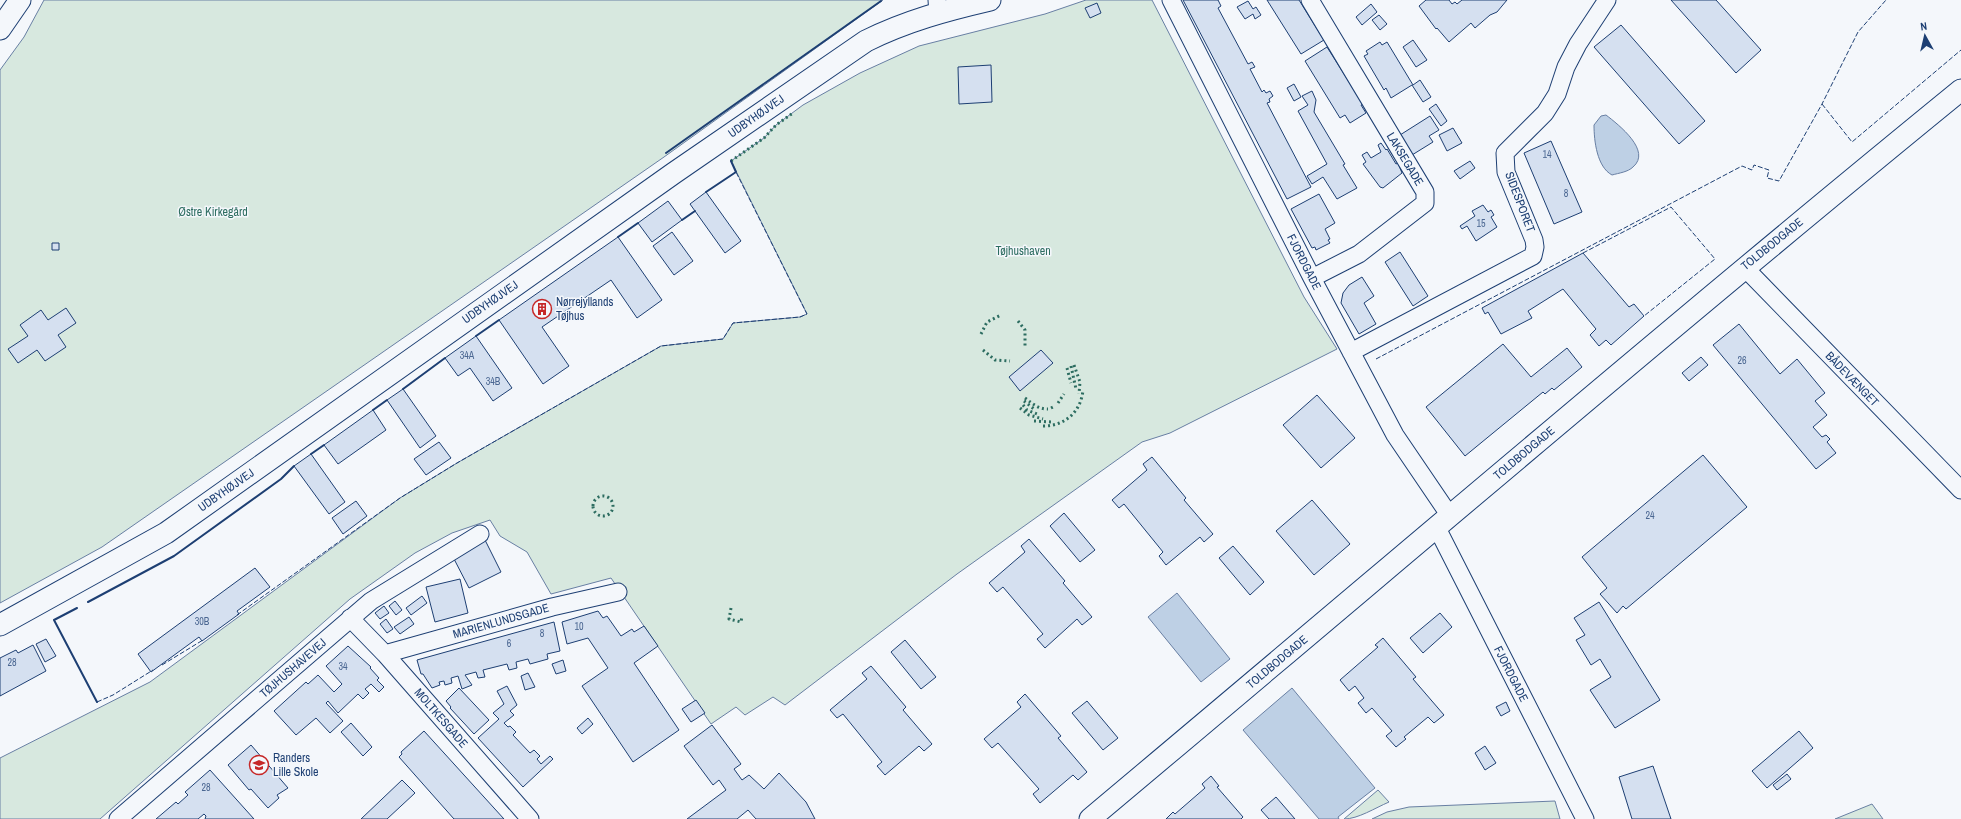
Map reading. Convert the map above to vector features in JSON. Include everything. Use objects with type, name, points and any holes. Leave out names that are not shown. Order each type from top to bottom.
[{"type":"street","points":[[0,29],[20,0]]},
{"type":"street","name":"UDBYHØJVEJ","points":[[0,625],[166,532],[674,172],[866,41],[937,6],[990,0]]},
{"type":"street","name":"FJORDGADE","points":[[1171,0],[1312,278],[1395,435],[1444,522],[1585,819]]},
{"type":"street","name":"LAKSEGADE","points":[[1310,0],[1425,192],[1425,203],[1359,254],[1312,278]]},
{"type":"street","name":"SIDESPORET","points":[[1351,352],[1533,256],[1535,247],[1534,240],[1506,172],[1505,153],[1545,114],[1557,94],[1566,67],[1578,44],[1608,0]]},
{"type":"street","name":"TOLDBODGADE","points":[[1090,819],[1444,522],[1744,267],[1961,90]]},
{"type":"street","name":"BÅDEVÆNGET","points":[[1744,267],[1961,490]]},
{"type":"street","name":"TØJHUSHAVEVEJ","points":[[118,819],[371,601],[480,534]]},
{"type":"street","name":"MARIENLUNDSGADE","points":[[385,654],[552,607],[618,592]]},
{"type":"street","name":"MOLTKESGADE","points":[[350,618],[385,654],[530,819]]},
{"type":"green space","name":"Østre Kirkegård","points":[[44,0],[883,0],[664,157],[102,547],[0,603],[0,70],[24,37]]},
{"type":"green space","name":"Tøjhushaven","points":[[1086,0],[1152,0],[1304,297],[1337,349],[1170,433],[1142,442],[957,574],[785,705],[773,697],[745,715],[736,707],[711,724],[611,578],[551,594],[527,552],[500,536],[490,520],[452,533],[415,553],[350,599],[100,819],[0,819],[0,758],[150,682],[400,498],[457,463],[661,346],[723,339],[733,323],[800,317],[807,314],[731,161],[764,138],[776,125],[803,105],[860,73],[919,46],[1045,14]]},
{"type":"green space","points":[[1378,790],[1389,802],[1361,815],[1344,819]]},
{"type":"green space","points":[[1555,801],[1560,819],[1372,819],[1387,812],[1409,807]]},
{"type":"green space","points":[[1872,804],[1883,819],[1835,819]]},
{"type":"water","points":[[1606,115],[1632,139],[1639,154],[1638,161],[1631,169],[1612,175],[1603,166],[1600,160],[1597,153],[1595,138],[1594,125],[1601,116]]},
{"type":"water","points":[[1177,593],[1230,659],[1201,682],[1148,617]]},
{"type":"water","points":[[1292,688],[1375,788],[1338,817],[1339,819],[1319,819],[1243,730]]},
{"type":"building","points":[[1183,0],[1218,0],[1221,6],[1218,8],[1248,64],[1252,62],[1255,67],[1250,69],[1262,92],[1264,90],[1266,93],[1270,91],[1273,96],[1269,99],[1270,102],[1267,103],[1311,187],[1287,199]]},
{"type":"building","points":[[1267,0],[1299,0],[1324,40],[1301,54]]},
{"type":"building","points":[[1426,0],[1449,0],[1452,4],[1455,2],[1457,4],[1462,0],[1507,0],[1497,12],[1490,15],[1475,28],[1471,23],[1449,42],[1437,28],[1436,29],[1419,6]]},
{"type":"building","points":[[1671,0],[1716,0],[1761,50],[1736,73]]},
{"type":"building","points":[[1248,1],[1253,9],[1256,7],[1261,15],[1255,19],[1253,14],[1245,19],[1237,7]]},
{"type":"building","points":[[1097,3],[1101,13],[1090,18],[1085,8]]},
{"type":"building","points":[[1371,4],[1377,12],[1362,25],[1356,17]]},
{"type":"building","points":[[1379,15],[1387,24],[1380,30],[1372,20]]},
{"type":"building","points":[[1621,25],[1705,121],[1679,144],[1594,47]]},
{"type":"building","points":[[1413,40],[1427,60],[1416,67],[1403,47]]},
{"type":"building","points":[[1380,42],[1382,45],[1387,42],[1413,85],[1420,80],[1431,97],[1423,102],[1412,85],[1391,98],[1386,88],[1384,90],[1364,56],[1368,54],[1366,51]]},
{"type":"building","points":[[1327,47],[1363,104],[1361,105],[1366,113],[1350,123],[1345,115],[1340,118],[1305,61]]},
{"type":"building","points":[[991,65],[992,102],[959,104],[958,67]]},
{"type":"building","points":[[1294,84],[1301,97],[1294,101],[1287,88]]},
{"type":"building","points":[[1312,91],[1316,100],[1314,112],[1345,164],[1343,165],[1357,188],[1337,199],[1323,177],[1312,184],[1307,176],[1327,164],[1298,111],[1308,105],[1302,96]]},
{"type":"building","points":[[1436,104],[1447,121],[1441,126],[1429,109]]},
{"type":"building","points":[[1430,116],[1439,130],[1429,136],[1433,142],[1412,155],[1400,135]]},
{"type":"building","points":[[1453,128],[1462,143],[1447,151],[1439,135]]},
{"type":"building","points":[[1551,141],[1582,212],[1554,224],[1524,153]]},
{"type":"building","points":[[1381,143],[1386,150],[1387,149],[1396,164],[1398,163],[1402,173],[1383,188],[1380,187],[1363,164],[1366,162],[1362,155],[1367,152],[1371,158],[1381,152],[1378,145]]},
{"type":"building","points":[[1470,161],[1475,168],[1460,179],[1454,171]]},
{"type":"building","points":[[706,192],[741,241],[725,253],[690,204]]},
{"type":"building","points":[[1319,194],[1335,223],[1325,229],[1330,239],[1328,240],[1330,243],[1316,250],[1315,247],[1312,248],[1291,209]]},
{"type":"building","points":[[668,201],[682,220],[652,242],[638,223]]},
{"type":"building","points":[[1483,205],[1488,212],[1491,210],[1494,215],[1491,217],[1497,227],[1476,241],[1467,226],[1462,229],[1460,226],[1475,216],[1472,211]]},
{"type":"building","points":[[672,232],[693,261],[674,275],[653,246]]},
{"type":"building","name":"Nørrejyllands Tøjhus","points":[[618,237],[662,300],[637,318],[611,280],[542,327],[569,366],[543,384],[499,320]]},
{"type":"building","points":[[52,243],[59,243],[59,250],[52,250]]},
{"type":"building","points":[[1400,252],[1428,296],[1413,306],[1385,262]]},
{"type":"building","points":[[1583,253],[1629,307],[1634,304],[1644,316],[1611,345],[1606,340],[1599,346],[1590,335],[1596,329],[1563,289],[1528,311],[1532,318],[1501,334],[1488,312],[1485,314],[1482,308]]},
{"type":"building","points":[[1362,277],[1374,296],[1364,303],[1376,324],[1359,334],[1341,303],[1343,293],[1349,285]]},
{"type":"building","points":[[66,308],[76,323],[58,335],[66,347],[45,361],[37,350],[18,363],[8,349],[28,336],[20,325],[41,310],[48,320]]},
{"type":"building","points":[[1739,324],[1780,374],[1797,359],[1825,393],[1815,401],[1827,415],[1813,427],[1822,437],[1826,435],[1830,439],[1827,442],[1836,453],[1816,469],[1713,345]]},
{"type":"building","points":[[476,336],[512,388],[493,401],[470,368],[458,376],[445,358]]},
{"type":"building","points":[[1503,344],[1531,377],[1567,348],[1582,367],[1554,390],[1552,388],[1545,394],[1543,392],[1465,456],[1426,407]]},
{"type":"building","points":[[1041,350],[1053,363],[1020,391],[1009,377]]},
{"type":"building","points":[[1701,357],[1708,365],[1689,381],[1682,373]]},
{"type":"building","points":[[403,389],[436,436],[420,448],[387,400]]},
{"type":"building","points":[[1317,395],[1355,438],[1321,468],[1283,425]]},
{"type":"building","points":[[373,410],[386,430],[338,464],[324,445]]},
{"type":"building","points":[[439,442],[451,458],[426,475],[414,459]]},
{"type":"building","points":[[311,454],[345,502],[329,514],[294,466]]},
{"type":"building","points":[[1703,455],[1747,507],[1626,609],[1623,606],[1617,613],[1600,594],[1607,588],[1582,557]]},
{"type":"building","points":[[1152,457],[1186,498],[1184,500],[1213,534],[1204,542],[1200,537],[1166,565],[1159,556],[1163,552],[1124,504],[1119,508],[1112,500],[1147,470],[1143,464]]},
{"type":"building","points":[[1312,500],[1350,544],[1314,575],[1276,531]]},
{"type":"building","points":[[356,501],[367,516],[343,534],[332,518]]},
{"type":"building","points":[[1064,513],[1095,550],[1080,562],[1050,526]]},
{"type":"building","points":[[1029,539],[1065,581],[1063,583],[1092,617],[1082,625],[1077,619],[1045,648],[1037,639],[1043,634],[1003,587],[997,592],[989,583],[1025,552],[1021,546]]},
{"type":"building","points":[[485,540],[501,572],[469,588],[453,557]]},
{"type":"building","points":[[1233,546],[1264,582],[1250,595],[1219,558]]},
{"type":"building","points":[[255,568],[270,587],[237,611],[239,614],[202,641],[199,637],[151,672],[138,654]]},
{"type":"building","points":[[460,579],[468,613],[435,622],[426,587]]},
{"type":"building","points":[[422,596],[427,603],[411,615],[406,608]]},
{"type":"building","points":[[395,601],[402,610],[396,615],[389,606]]},
{"type":"building","points":[[1599,602],[1660,700],[1615,728],[1590,690],[1611,677],[1600,659],[1591,665],[1576,640],[1585,635],[1574,618]]},
{"type":"building","points":[[384,606],[389,613],[380,619],[375,613]]},
{"type":"building","points":[[598,611],[603,618],[607,616],[621,636],[632,629],[634,632],[644,626],[658,646],[634,663],[679,730],[633,762],[582,686],[608,668],[588,638],[567,644],[562,622]]},
{"type":"building","points":[[1440,613],[1452,627],[1423,653],[1410,638]]},
{"type":"building","points":[[409,617],[414,624],[400,634],[394,627]]},
{"type":"building","points":[[386,619],[393,629],[387,633],[380,624]]},
{"type":"building","points":[[554,622],[560,651],[547,654],[548,659],[530,664],[528,659],[516,662],[517,668],[509,670],[507,664],[483,670],[485,677],[478,678],[476,672],[465,675],[472,685],[462,689],[458,676],[451,678],[452,683],[445,685],[444,681],[439,682],[440,685],[432,688],[423,674],[421,674],[417,660]]},
{"type":"building","points":[[1383,638],[1416,677],[1413,679],[1444,715],[1434,723],[1428,717],[1404,737],[1406,739],[1396,747],[1386,736],[1392,731],[1372,708],[1366,713],[1358,703],[1364,698],[1355,686],[1349,691],[1340,680],[1378,647],[1375,645]]},
{"type":"building","points":[[46,639],[56,656],[45,662],[36,644]]},
{"type":"building","points":[[905,640],[936,677],[921,689],[891,652]]},
{"type":"building","points":[[33,645],[46,671],[0,696],[0,658],[16,650],[18,653]]},
{"type":"building","points":[[348,646],[371,667],[370,668],[379,678],[377,680],[384,687],[379,692],[371,684],[365,689],[369,693],[363,699],[358,694],[338,713],[328,701],[326,703],[343,721],[330,733],[316,718],[296,735],[274,711],[306,682],[308,684],[318,675],[334,692],[342,684],[326,666]]},
{"type":"building","points":[[563,660],[566,671],[556,674],[552,664]]},
{"type":"building","points":[[871,666],[906,707],[903,710],[932,744],[924,751],[919,746],[885,775],[877,766],[882,762],[843,714],[837,718],[830,710],[867,679],[862,673]]},
{"type":"building","points":[[528,673],[535,687],[525,690],[521,676]]},
{"type":"building","points":[[507,686],[517,705],[510,711],[514,715],[504,723],[516,732],[513,735],[530,753],[534,750],[540,756],[537,759],[541,764],[550,756],[553,759],[523,787],[478,738],[499,719],[493,713],[504,704],[497,691]]},
{"type":"building","points":[[459,688],[489,720],[474,734],[450,708],[451,707],[446,701]]},
{"type":"building","points":[[1025,694],[1061,736],[1058,738],[1087,772],[1078,780],[1073,775],[1040,803],[1033,794],[1039,789],[998,743],[992,748],[984,739],[1021,707],[1017,702]]},
{"type":"building","points":[[696,700],[705,713],[691,722],[682,709]]},
{"type":"building","points":[[1087,701],[1118,738],[1103,750],[1072,713]]},
{"type":"building","points":[[1506,702],[1510,711],[1501,716],[1496,707]]},
{"type":"building","points":[[588,718],[593,724],[582,734],[577,728]]},
{"type":"building","points":[[351,723],[372,747],[363,756],[341,732]]},
{"type":"building","points":[[712,725],[741,764],[734,769],[742,780],[749,775],[764,789],[779,773],[806,802],[815,819],[756,819],[748,810],[737,819],[687,819],[726,790],[719,780],[713,785],[684,746]]},
{"type":"building","points":[[424,731],[504,819],[454,819],[399,757],[402,754],[401,752]]},
{"type":"building","points":[[1799,731],[1813,748],[1767,788],[1752,771]]},
{"type":"building","points":[[251,745],[288,788],[277,795],[279,798],[268,808],[251,789],[249,790],[228,765]]},
{"type":"building","points":[[1485,746],[1496,763],[1485,770],[1475,753]]},
{"type":"building","points":[[1653,766],[1671,819],[1632,819],[1619,777]]},
{"type":"building","points":[[210,770],[254,819],[205,819],[206,816],[204,814],[198,819],[156,819],[176,802],[178,804],[188,795],[185,792]]},
{"type":"building","points":[[1787,774],[1791,779],[1777,790],[1773,785]]},
{"type":"building","points":[[1211,776],[1219,786],[1217,787],[1243,817],[1241,819],[1166,819],[1173,812],[1175,814],[1205,788],[1202,784]]},
{"type":"building","points":[[402,780],[415,793],[387,819],[361,819]]},
{"type":"building","points":[[1276,797],[1295,819],[1269,819],[1261,810]]},
{"type":"hedge","points":[[731,161],[764,138],[776,125],[793,113]]},
{"type":"hedge","points":[[981,334],[987,322],[1001,315]]},
{"type":"hedge","points":[[1018,321],[1025,330],[1025,346]]},
{"type":"hedge","points":[[983,350],[995,360],[1010,361]]},
{"type":"hedge","points":[[1074,365],[1080,382],[1079,394]]},
{"type":"hedge","points":[[1071,366],[1076,389]]},
{"type":"hedge","points":[[1067,368],[1071,383]]},
{"type":"hedge","points":[[1043,426],[1058,423],[1070,416],[1079,405],[1083,390]]},
{"type":"hedge","points":[[1058,403],[1064,394]]},
{"type":"hedge","points":[[1025,398],[1038,407],[1048,409]]},
{"type":"hedge","points":[[1024,401],[1034,409]]},
{"type":"hedge","points":[[1023,405],[1027,410],[1037,414]]},
{"type":"hedge","points":[[1051,408],[1055,406]]},
{"type":"hedge","points":[[1020,408],[1029,415],[1043,419]]},
{"type":"hedge","points":[[1034,421],[1052,422]]},
{"type":"hedge","points":[[599,496],[607,496],[613,502],[613,506],[613,510],[607,516],[599,516],[593,510],[593,502],[599,496]]},
{"type":"hedge","points":[[731,608],[729,619],[741,622],[742,616]]},
{"type":"fence","points":[[1376,359],[1742,166],[1752,170],[1754,165],[1769,170],[1767,178],[1779,181],[1822,104],[1858,32],[1886,0]]},
{"type":"fence","points":[[1822,104],[1852,142],[1961,50]]},
{"type":"fence","points":[[237,615],[400,498],[457,463],[661,346],[723,339],[733,323],[800,317],[807,314],[736,172]]},
{"type":"fence","points":[[1583,253],[1671,207],[1715,259],[1644,316]]},
{"type":"fence","points":[[162,665],[203,640]]},
{"type":"fence","points":[[97,702],[113,695],[153,670]]},
{"type":"wall","points":[[666,153],[881,1]]},
{"type":"wall","points":[[706,192],[736,172],[731,161]]},
{"type":"wall","points":[[682,220],[695,211]]},
{"type":"wall","points":[[618,237],[638,223]]},
{"type":"wall","points":[[476,336],[499,320]]},
{"type":"wall","points":[[403,389],[445,358]]},
{"type":"wall","points":[[373,410],[387,400]]},
{"type":"wall","points":[[311,454],[324,445]]},
{"type":"wall","points":[[88,602],[174,556],[281,479],[294,466]]},
{"type":"wall","points":[[77,608],[54,620],[97,702]]},
{"type":"place","name":"Nørrejyllands Tøjhus","points":[[542,309]]},
{"type":"place","name":"Randers Lille Skole","points":[[259,765]]}]
